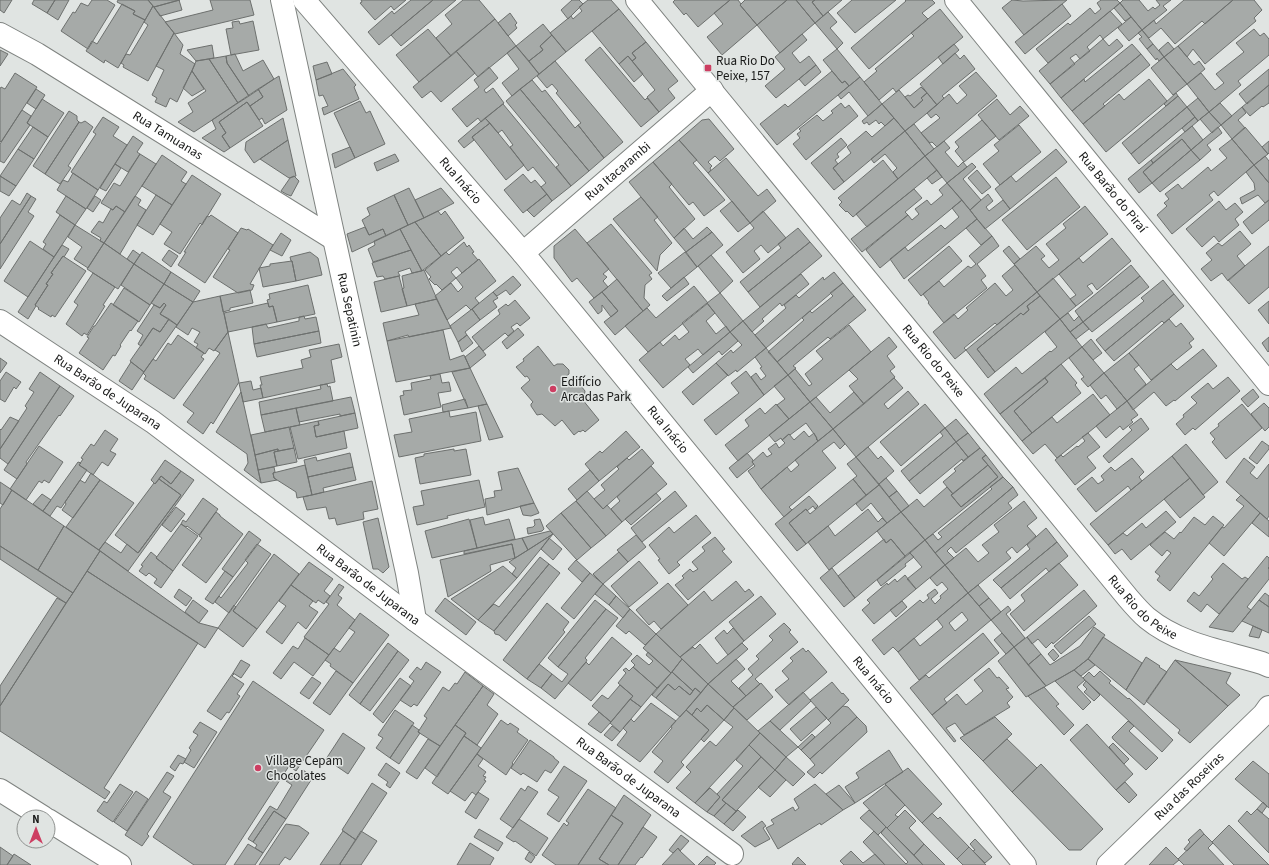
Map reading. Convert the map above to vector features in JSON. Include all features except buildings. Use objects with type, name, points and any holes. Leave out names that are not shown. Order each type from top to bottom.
[{"type":"street","name":"Rua Sepatinin","points":[[282,0],[407,573],[414,620]]},
{"type":"street","name":"Rua Inácio","points":[[304,0],[522,253],[1025,865]]},
{"type":"street","name":"Rua Rio do Peixe","points":[[637,0],[1128,598],[1148,618],[1171,634],[1197,645],[1269,666]]},
{"type":"street","name":"Rua Barão do Piraí","points":[[956,0],[1269,384]]},
{"type":"street","name":"Rua Tamuanas","points":[[0,34],[37,54],[334,239]]},
{"type":"street","name":"Rua Itacarambi","points":[[522,253],[712,90]]},
{"type":"street","name":"Rua Barão de Juparana","points":[[0,320],[154,422],[414,620],[732,854]]},
{"type":"street","name":"Rua das Roseiras","points":[[1108,865],[1264,714],[1269,707]]},
{"type":"street","points":[[0,790],[30,809]]},
{"type":"street","points":[[56,825],[120,865]]},
{"type":"place","name":"Rua Rio Do Peixe, 157","points":[[708,68]]},
{"type":"place","name":"Edifício Arcadas Park","points":[[553,389]]},
{"type":"place","name":"Village Cepam Chocolates","points":[[258,768]]}]
